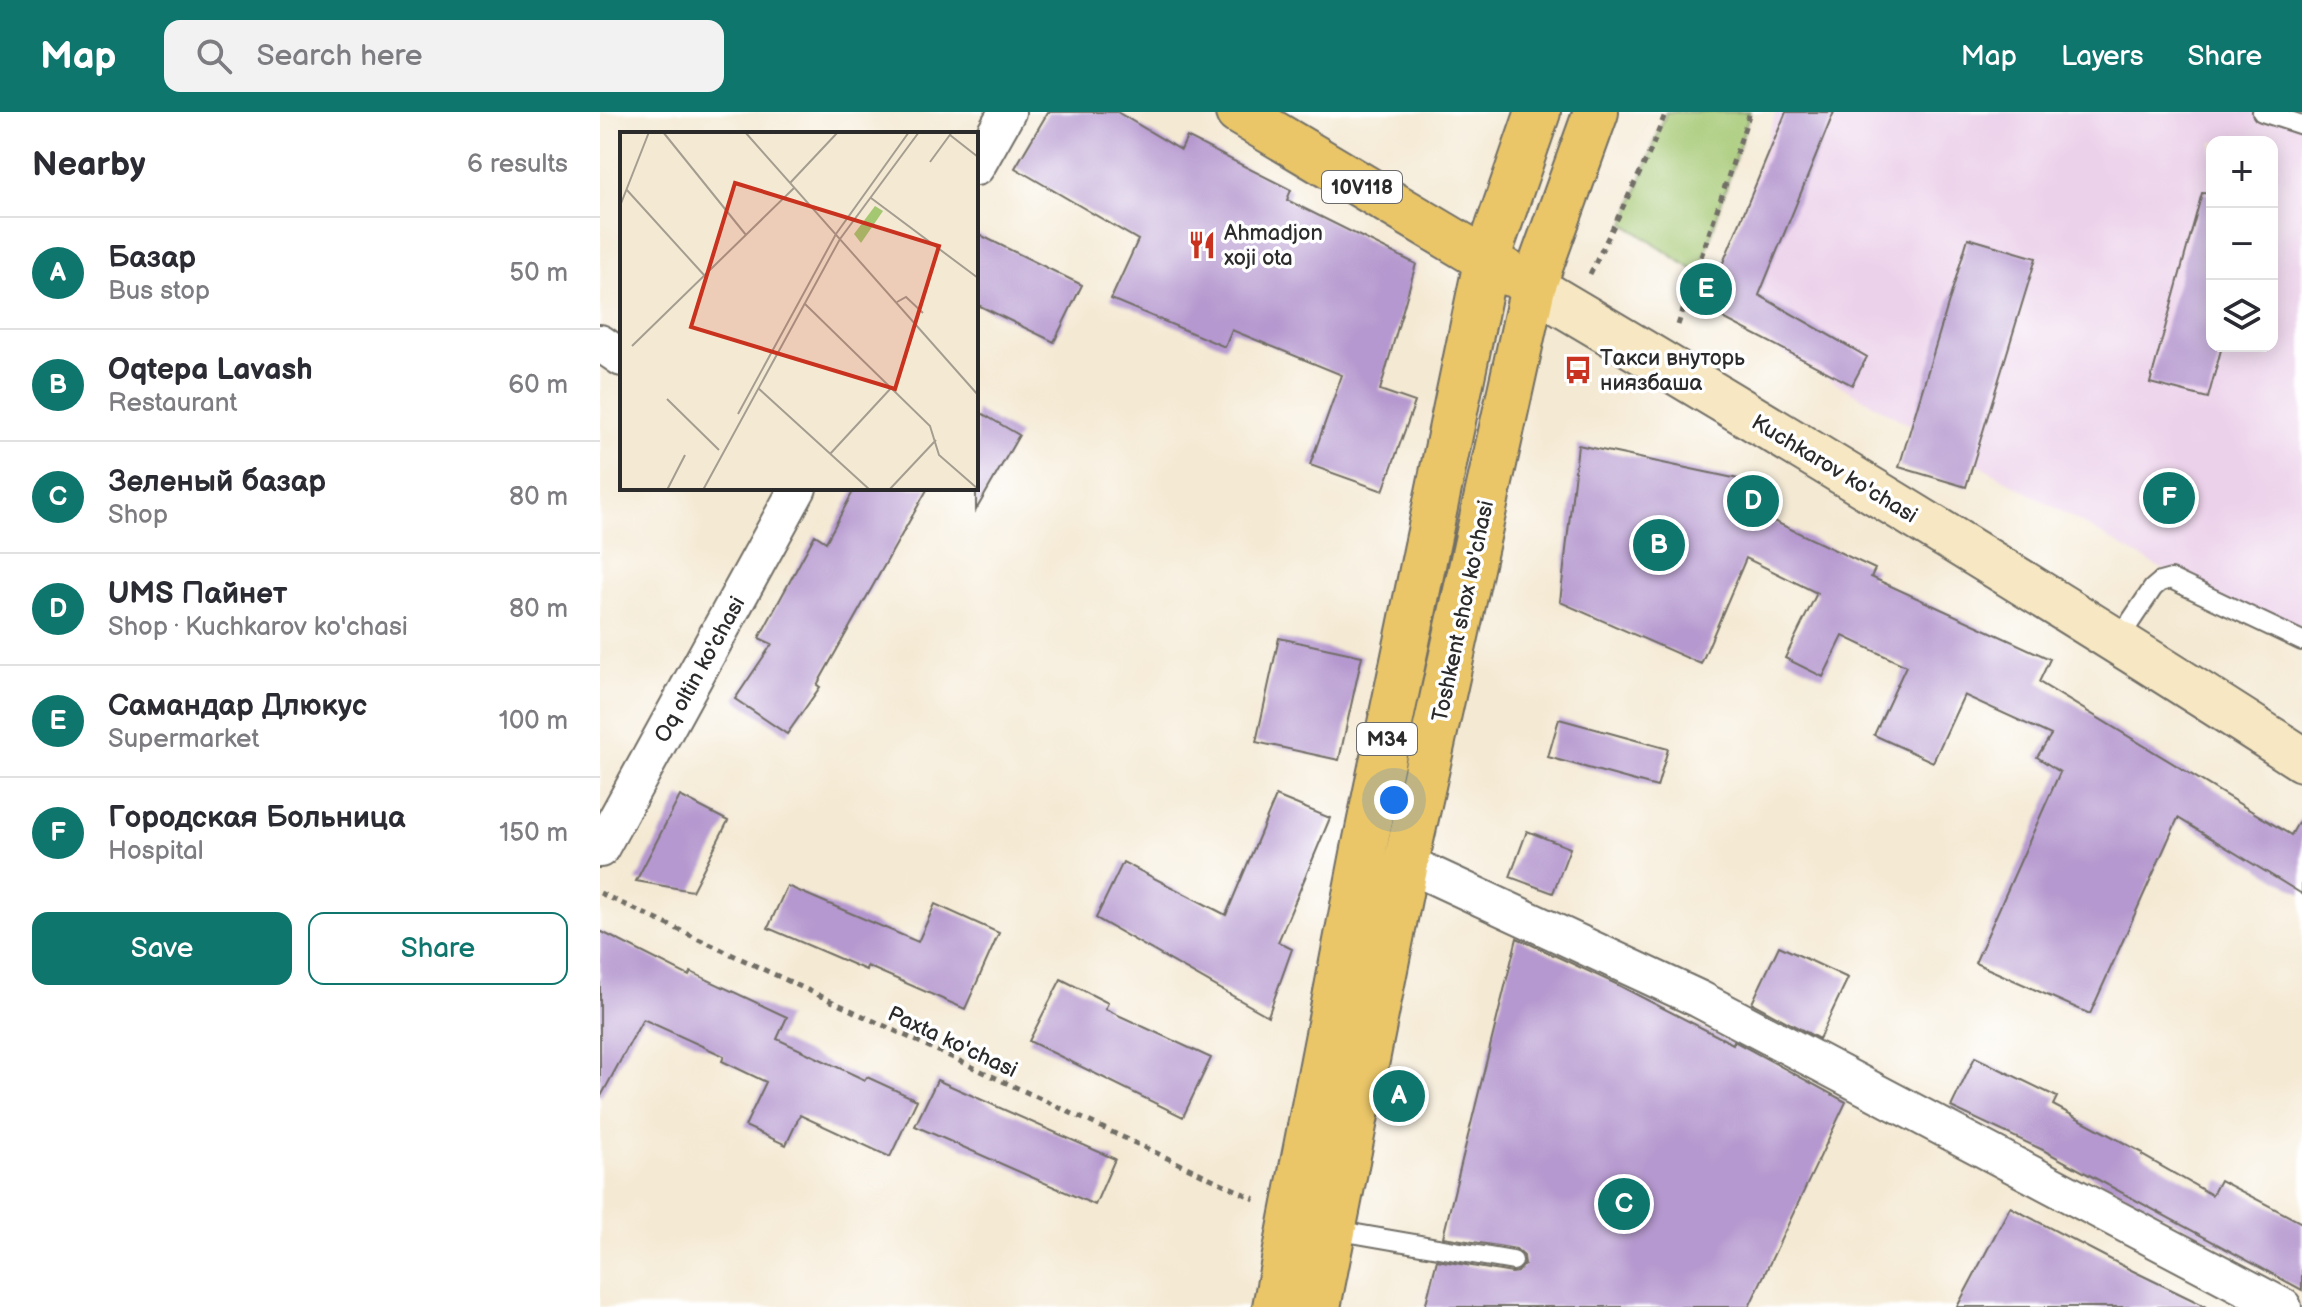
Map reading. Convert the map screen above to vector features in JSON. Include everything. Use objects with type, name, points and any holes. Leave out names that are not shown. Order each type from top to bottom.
[{"type":"main road","name":"Kuchkarov ko'chasi","points":[[1238,112],[1486,262],[1664,364],[2118,640],[2302,759]]},
{"type":"main road","name":"M34","points":[[1275,1307],[1364,849],[1486,262],[1538,112]]},
{"type":"main road","name":"Toshkent shox ko'chasi","points":[[1318,1307],[1406,863],[1533,287],[1596,112]]},
{"type":"street","points":[[978,163],[1007,112]]},
{"type":"street","points":[[600,343],[620,357]]},
{"type":"street","name":"Oq oltin ko'chasi","points":[[600,849],[797,490]]},
{"type":"street","points":[[1406,863],[1699,999],[2278,1306]]},
{"type":"lane","points":[[2262,112],[2302,125]]},
{"type":"lane","points":[[2118,640],[2153,588],[2171,579],[2302,641]]},
{"type":"lane","points":[[1334,1230],[1513,1261]]},
{"type":"path","points":[[1572,310],[1650,152],[1666,112]]},
{"type":"path","points":[[1664,364],[1750,112]]},
{"type":"path","name":"Paxta ko'chasi","points":[[600,893],[1293,1217]]},
{"type":"shaded area","points":[[1776,112],[2302,112],[2302,649],[1710,311]]},
{"type":"green space","points":[[1666,112],[1750,112],[1699,274],[1625,224]]},
{"type":"building","points":[[1048,112],[1117,112],[1181,150],[1187,137],[1291,190],[1287,200],[1416,264],[1380,390],[1415,402],[1383,491],[1310,465],[1342,375],[1232,330],[1225,347],[1111,299],[1138,240],[1015,168]]},
{"type":"building","points":[[1786,112],[1834,112],[1759,295],[1867,357],[1852,385],[1704,308]]},
{"type":"building","points":[[2202,193],[2206,193],[2206,352],[2220,352],[2208,398],[2150,383]]},
{"type":"building","points":[[978,234],[1082,285],[1054,342],[978,305]]},
{"type":"building","points":[[1968,238],[2036,258],[1966,487],[1899,467]]},
{"type":"building","points":[[978,411],[1019,435],[976,510],[978,490]]},
{"type":"building","points":[[1578,445],[1776,487],[1763,516],[1875,569],[1871,577],[2050,659],[2039,682],[2291,835],[2302,816],[2302,894],[2178,818],[2090,1014],[1975,963],[2060,772],[2037,757],[2051,735],[1964,695],[1933,762],[1874,735],[1906,666],[1843,636],[1823,677],[1785,658],[1817,593],[1746,558],[1701,664],[1560,602]]},
{"type":"building","points":[[854,490],[927,490],[817,685],[820,687],[787,734],[735,699],[772,644],[759,638],[815,535],[826,542]]},
{"type":"building","points":[[1279,638],[1362,656],[1339,760],[1256,742]]},
{"type":"building","points":[[1559,719],[1668,749],[1657,787],[1548,757]]},
{"type":"building","points":[[680,796],[728,821],[692,891],[636,881]]},
{"type":"building","points":[[1276,796],[1330,818],[1278,942],[1292,949],[1268,1016],[1096,918],[1123,862],[1226,915]]},
{"type":"building","points":[[1527,831],[1570,848],[1553,893],[1510,877]]},
{"type":"building","points":[[787,886],[918,942],[935,904],[999,933],[965,1009],[867,966],[866,970],[768,928]]},
{"type":"building","points":[[600,931],[689,976],[691,972],[787,1017],[777,1039],[865,1080],[867,1077],[917,1100],[890,1157],[800,1115],[786,1145],[745,1126],[766,1082],[722,1061],[724,1056],[643,1019],[600,1098]]},
{"type":"building","points":[[1517,938],[1733,1044],[1734,1041],[1846,1102],[1749,1307],[1425,1307],[1437,1260],[1512,1273],[1518,1272],[1525,1264],[1524,1256],[1516,1249],[1443,1237]]},
{"type":"building","points":[[1779,946],[1848,978],[1819,1039],[1752,1003]]},
{"type":"building","points":[[1061,979],[1108,1003],[1105,1009],[1211,1058],[1183,1117],[1029,1041]]},
{"type":"building","points":[[1975,1057],[2057,1097],[2053,1105],[2143,1153],[2212,1195],[2220,1180],[2302,1223],[2302,1290],[2043,1150],[1951,1107]]},
{"type":"building","points":[[937,1080],[1115,1159],[1095,1205],[915,1126]]},
{"type":"building","points":[[2010,1207],[2127,1268],[2207,1307],[1957,1307]]},
{"type":"place","name":"Ahmadjon xoji ota","points":[[1202,245]]},
{"type":"place","name":"Самандар Длюкус","points":[[1706,289]]},
{"type":"place","name":"Такси внуторь ниязбаша","points":[[1578,370]]},
{"type":"place","name":"Городская Больница","points":[[2169,498]]},
{"type":"place","name":"UMS Пайнет","points":[[1753,501]]},
{"type":"place","name":"Oqtepa Lavash","points":[[1659,545]]},
{"type":"place","name":"Базар","points":[[1399,1096]]},
{"type":"place","name":"Зеленый базар","points":[[1624,1204]]}]
